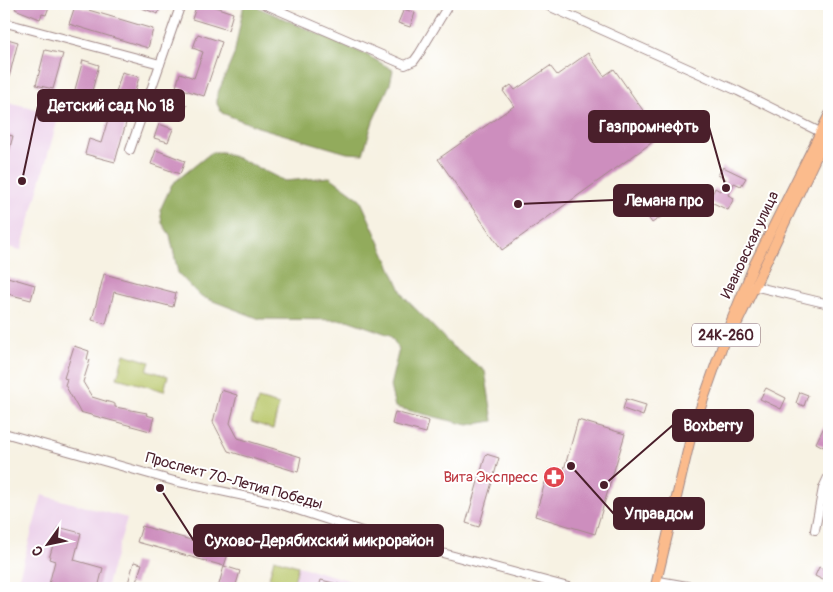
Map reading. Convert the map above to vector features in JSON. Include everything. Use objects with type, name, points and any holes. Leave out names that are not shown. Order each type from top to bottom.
[{"type":"main road","name":"Ивановская улица","points":[[753,286],[826,132],[829,116]]},
{"type":"main road","name":"Ивановская улица","points":[[661,565],[692,432],[730,324],[754,265],[826,132]]},
{"type":"main road","name":"24К-260","points":[[658,586],[661,565],[697,431],[717,370],[753,286]]},
{"type":"street","points":[[130,150],[181,4]]},
{"type":"street","points":[[264,4],[405,65],[414,60],[419,54],[449,4]]},
{"type":"street","points":[[544,4],[826,132]]},
{"type":"street","points":[[6,23],[160,64]]},
{"type":"street","points":[[753,286],[829,304]]},
{"type":"street","name":"Проспект 70-Летия Победы","points":[[4,433],[174,481],[276,504],[364,532],[572,588]]},
{"type":"street","points":[[815,530],[823,488],[829,475]]},
{"type":"street","points":[[658,586],[698,588]]},
{"type":"shaded area","points":[[4,101],[59,115],[21,250],[4,246]]},
{"type":"shaded area","points":[[42,495],[127,518],[106,588],[16,588]]},
{"type":"shaded area","points":[[274,559],[375,588],[266,588]]},
{"type":"green space","points":[[244,4],[250,4],[367,55],[393,70],[390,84],[373,121],[363,154],[347,153],[258,127],[222,113],[217,104],[217,95],[234,55]]},
{"type":"green space","points":[[212,152],[221,152],[240,159],[285,181],[330,177],[360,199],[404,297],[453,347],[485,371],[493,421],[468,425],[395,407],[390,386],[399,349],[390,335],[347,320],[260,319],[200,296],[178,273],[170,235],[162,223],[160,210],[172,184]]},
{"type":"green space","points":[[124,354],[150,362],[147,370],[168,376],[164,391],[117,378]]},
{"type":"green space","points":[[258,399],[279,405],[273,429],[251,422]]},
{"type":"green space","points":[[274,559],[298,566],[293,585],[269,578]]},
{"type":"building","points":[[18,4],[50,4],[46,15],[42,14],[40,19],[15,9]]},
{"type":"building","points":[[131,4],[161,4],[158,14]]},
{"type":"building","points":[[197,4],[206,4],[233,13],[228,30],[192,19]]},
{"type":"building","points":[[75,6],[153,29],[148,48],[69,24]]},
{"type":"building","points":[[404,9],[415,13],[410,27],[398,23]]},
{"type":"building","points":[[198,34],[222,42],[204,96],[176,87],[180,73],[194,78],[203,52],[193,48]]},
{"type":"building","points":[[4,38],[18,42],[9,77],[4,75]]},
{"type":"building","points":[[45,50],[63,54],[53,89],[36,85]]},
{"type":"building","points":[[588,53],[604,76],[614,69],[661,136],[502,250],[438,159],[514,106],[503,91],[511,85],[515,90],[550,66],[557,75]]},
{"type":"building","points":[[83,60],[99,65],[89,102],[73,97]]},
{"type":"building","points":[[122,72],[139,77],[115,162],[85,154],[89,139],[101,143]]},
{"type":"building","points":[[171,100],[187,105],[182,119],[166,113]]},
{"type":"building","points":[[159,124],[173,129],[168,142],[154,138]]},
{"type":"building","points":[[4,134],[13,136],[6,162],[4,161]]},
{"type":"building","points":[[156,150],[185,161],[180,174],[151,164]]},
{"type":"building","points":[[723,167],[746,178],[741,186],[734,183],[728,195],[734,198],[728,210],[709,201],[715,188],[720,191],[726,179],[718,175]]},
{"type":"building","points":[[663,188],[676,207],[652,223],[639,204]]},
{"type":"building","points":[[104,274],[176,293],[173,307],[114,292],[106,324],[92,320]]},
{"type":"building","points":[[4,276],[35,285],[31,300],[4,293]]},
{"type":"building","points":[[74,346],[89,351],[87,359],[90,360],[83,382],[92,397],[115,404],[115,407],[147,413],[146,415],[154,417],[150,431],[80,412],[65,385],[67,379],[64,378]]},
{"type":"building","points":[[766,388],[786,398],[781,409],[760,399]]},
{"type":"building","points":[[221,390],[237,395],[230,423],[238,438],[301,457],[298,472],[228,451],[213,422]]},
{"type":"building","points":[[800,392],[808,395],[804,406],[796,403]]},
{"type":"building","points":[[626,399],[646,405],[643,416],[623,409]]},
{"type":"building","points":[[395,412],[429,421],[426,433],[392,424]]},
{"type":"building","points":[[829,417],[829,444],[827,449],[816,443]]},
{"type":"building","points":[[578,420],[625,434],[595,534],[535,516],[549,469],[563,473]]},
{"type":"building","points":[[486,454],[499,458],[479,527],[466,523]]},
{"type":"building","points":[[142,526],[229,551],[224,566],[137,542]]},
{"type":"building","points":[[58,527],[81,533],[74,560],[103,568],[98,588],[48,588],[55,561],[49,559]]},
{"type":"building","points":[[134,562],[142,564],[135,585],[128,583]]},
{"type":"building","points":[[224,566],[240,571],[235,588],[218,588]]},
{"type":"building","points":[[819,567],[829,572],[825,581],[815,576]]},
{"type":"building","points":[[321,580],[346,586],[346,588],[319,587]]},
{"type":"place","name":"Детский сад № 18","points":[[22,181]]},
{"type":"place","name":"Газпромнефть","points":[[726,188]]},
{"type":"place","name":"Лемана про","points":[[518,204]]},
{"type":"place","name":"Управдом","points":[[571,466]]},
{"type":"place","name":"Вита Экспресс","points":[[554,477]]},
{"type":"place","name":"Boxberry","points":[[604,485]]},
{"type":"place","name":"Сухово-Дерябихский микрорайон","points":[[160,488]]}]
